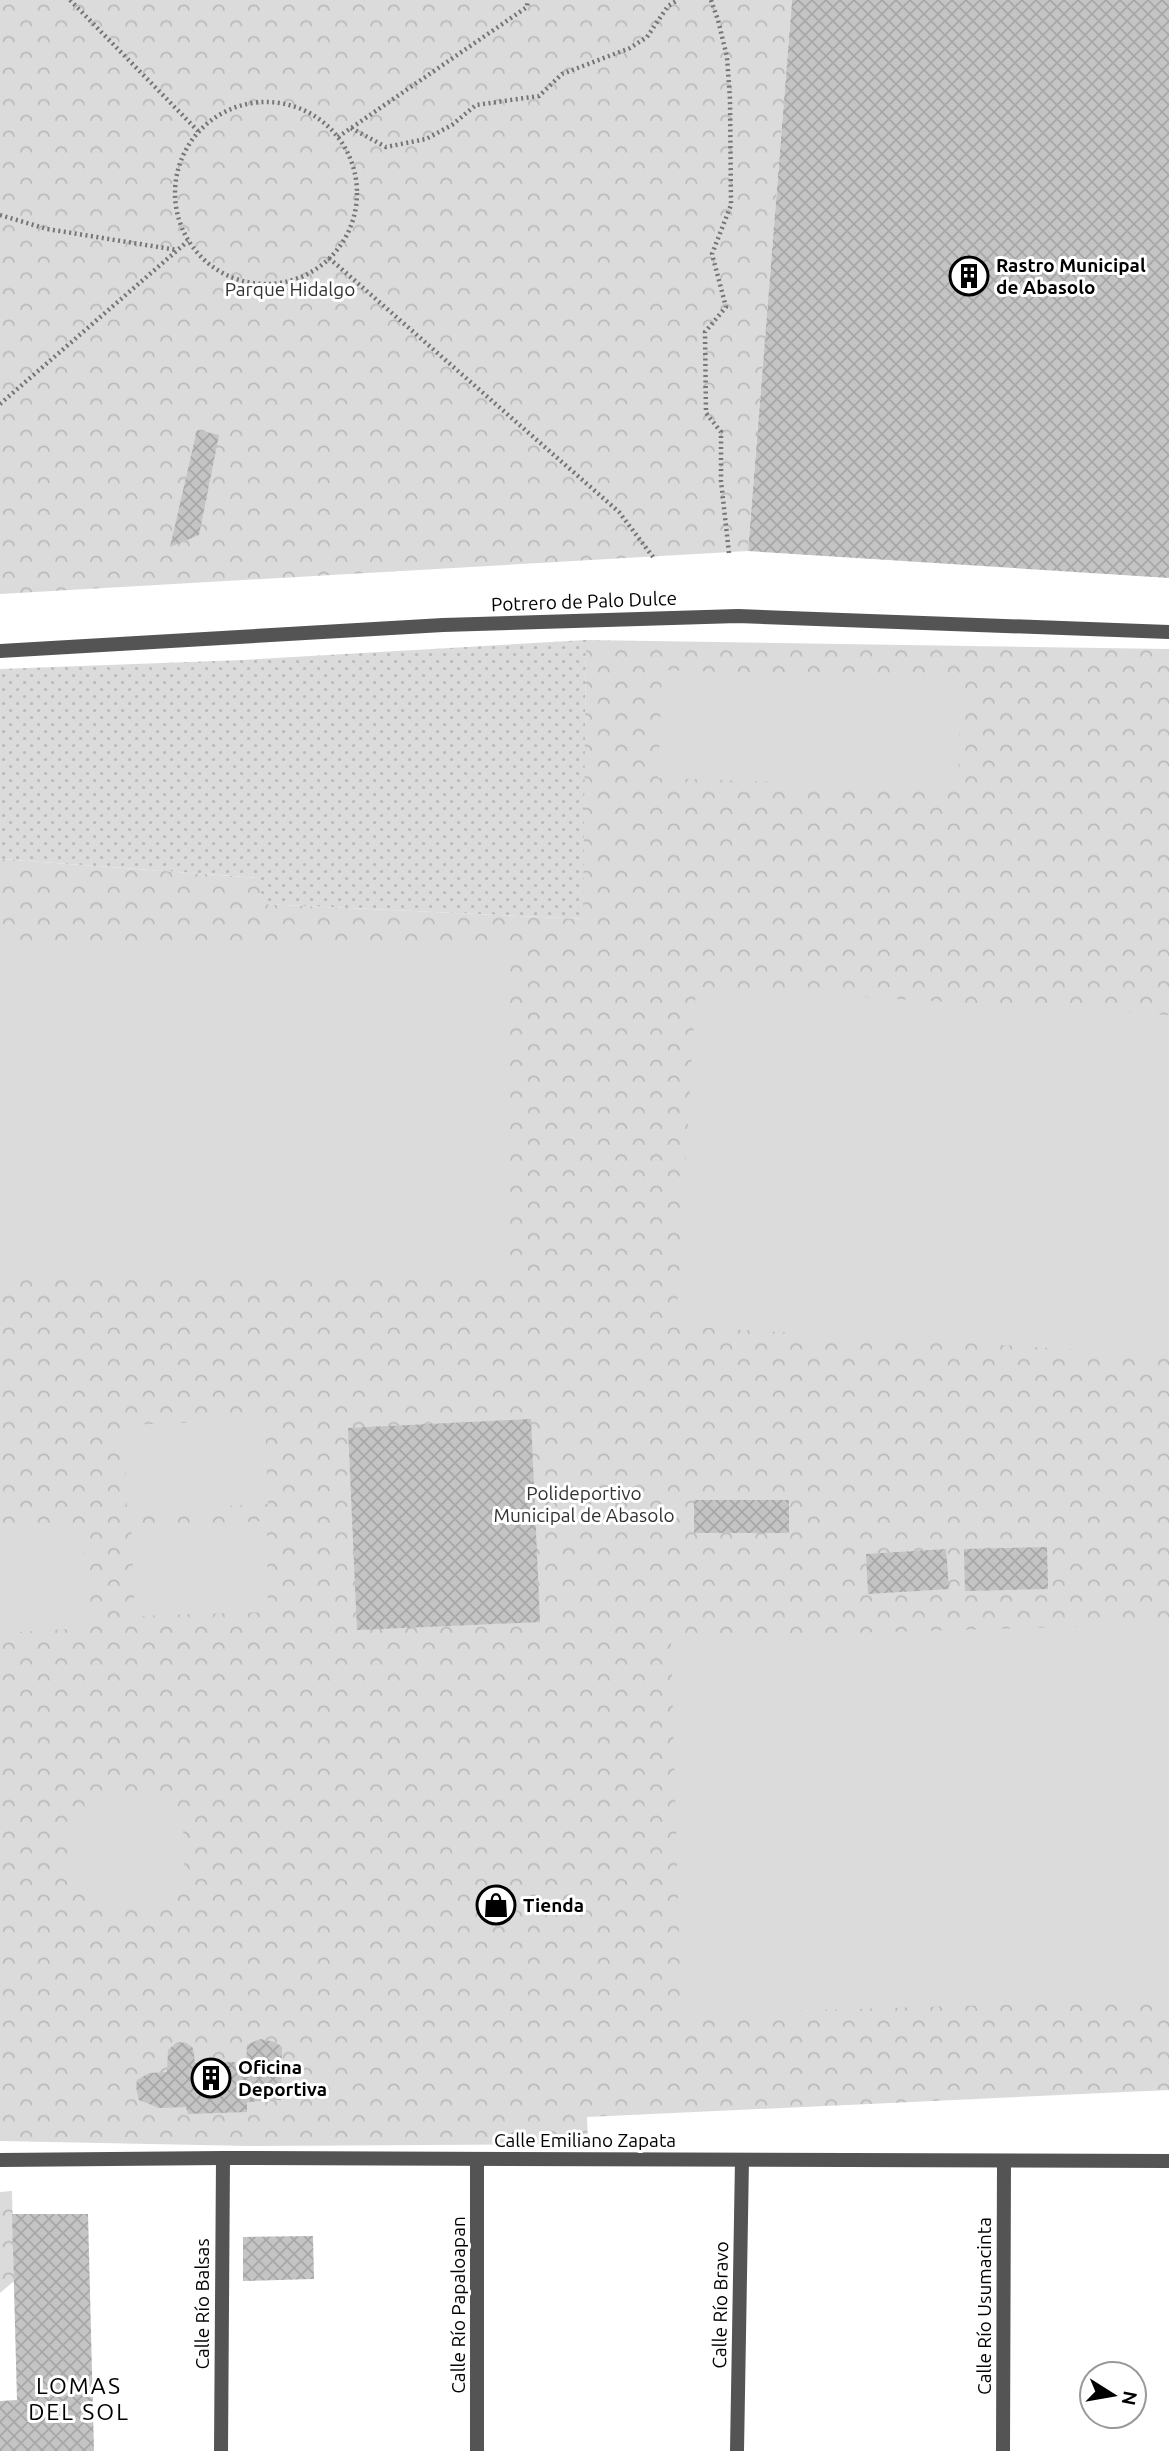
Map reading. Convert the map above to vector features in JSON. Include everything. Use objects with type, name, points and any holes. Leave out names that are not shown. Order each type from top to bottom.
[{"type":"street","name":"Potrero de Palo Dulce","points":[[0,651],[443,625],[738,616],[1169,632]]},
{"type":"street","name":"Calle Emiliano Zapata","points":[[0,2160],[222,2158],[1169,2161]]},
{"type":"street","name":"Calle Río Balsas","points":[[221,2451],[222,2158]]},
{"type":"street","name":"Calle Río Papaloapan","points":[[477,2159],[477,2451]]},
{"type":"street","name":"Calle Río Bravo","points":[[737,2451],[742,2160]]},
{"type":"street","name":"Calle Río Usumacinta","points":[[1003,2451],[1004,2161]]},
{"type":"path","points":[[70,0],[198,131]]},
{"type":"path","points":[[338,137],[527,7],[528,0]]},
{"type":"path","points":[[351,128],[386,147],[425,139],[452,125],[476,105],[539,96],[562,74],[630,48],[647,37],[668,6],[678,0]]},
{"type":"path","points":[[711,0],[726,57],[732,163],[731,205],[712,254],[726,307],[705,332],[706,412],[721,432],[721,481],[729,553]]},
{"type":"path","points":[[253,102],[285,103],[314,115],[338,137],[351,159],[356,185],[355,212],[346,237],[330,258],[308,274],[282,283],[255,284],[229,277],[206,262],[188,241],[177,214],[174,184],[182,156],[198,131],[223,111],[253,102]]},
{"type":"path","points":[[0,215],[47,229],[178,250]]},
{"type":"path","points":[[0,404],[188,241]]},
{"type":"path","points":[[330,258],[619,512],[653,557]]},
{"type":"green space","name":"Parque Hidalgo","points":[[0,0],[792,0],[748,551],[0,594]]},
{"type":"green space","points":[[586,640],[584,919],[261,904],[259,878],[0,859],[0,669],[243,660]]},
{"type":"green space","name":"Polideportivo Municipal de Abasolo","points":[[586,640],[1169,649],[1169,2090],[587,2117],[588,2144],[250,2146],[0,2141],[0,859],[260,878],[262,904],[583,919]]},
{"type":"green space","points":[[662,670],[961,680],[958,788],[658,778]]},
{"type":"green space","points":[[507,947],[507,1273],[0,1273],[0,948]]},
{"type":"green space","points":[[696,987],[1169,1015],[1169,1355],[676,1326]]},
{"type":"green space","points":[[265,1420],[268,1504],[127,1511],[124,1425]]},
{"type":"green space","points":[[267,1521],[268,1612],[135,1616],[131,1526]]},
{"type":"green space","points":[[83,1528],[89,1628],[0,1633],[0,1533]]},
{"type":"green space","points":[[1169,1624],[1169,2000],[681,2014],[671,1638]]},
{"type":"green space","points":[[127,1791],[149,1796],[169,1808],[181,1828],[186,1850],[181,1872],[169,1892],[149,1904],[127,1909],[105,1904],[85,1892],[73,1872],[68,1850],[73,1828],[85,1808],[105,1796]]},
{"type":"green space","points":[[12,2191],[14,2281],[0,2293],[0,2192]]},
{"type":"building","name":"Rastro Municipal de Abasolo","points":[[792,0],[1169,0],[1169,578],[748,551]]},
{"type":"building","points":[[197,430],[219,435],[199,535],[170,547]]},
{"type":"building","points":[[531,1419],[540,1622],[357,1630],[348,1428]]},
{"type":"building","points":[[694,1500],[789,1500],[789,1533],[694,1533]]},
{"type":"building","points":[[1047,1547],[1048,1589],[965,1591],[964,1549]]},
{"type":"building","points":[[946,1549],[949,1589],[868,1594],[866,1554]]},
{"type":"building","name":"Tienda","points":[[509,1891],[512,1917],[482,1919],[480,1894]]},
{"type":"building","name":"Oficina Deportiva","points":[[260,2039],[275,2042],[282,2047],[281,2100],[247,2102],[247,2112],[188,2114],[186,2107],[159,2108],[139,2100],[137,2080],[149,2073],[167,2072],[168,2050],[177,2042],[186,2043],[193,2048],[195,2063],[235,2062],[236,2069],[246,2068],[247,2045]]},
{"type":"building","points":[[12,2214],[88,2214],[94,2451],[0,2451],[0,2401],[17,2400]]},
{"type":"building","points":[[313,2236],[314,2279],[243,2281],[243,2237]]},
{"type":"place","name":"Rastro Municipal de Abasolo","points":[[969,276]]},
{"type":"place","name":"Tienda","points":[[496,1905]]},
{"type":"place","name":"Oficina Deportiva","points":[[211,2078]]},
{"type":"district","name":"LOMAS DEL SOL","points":[[79,2398]]}]
